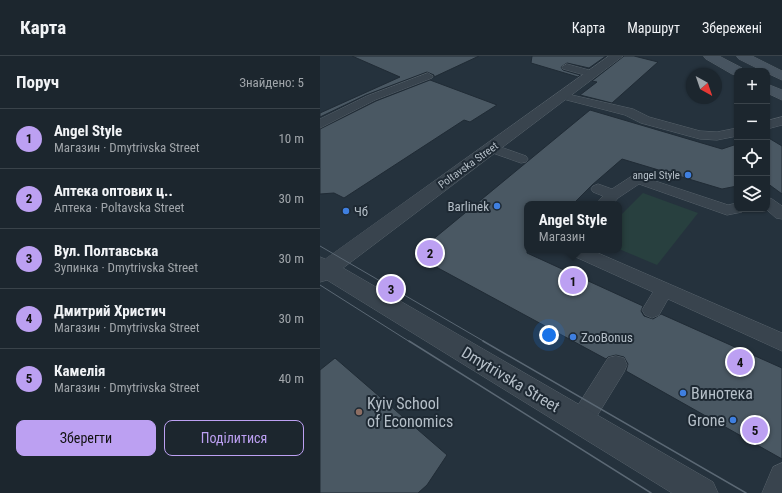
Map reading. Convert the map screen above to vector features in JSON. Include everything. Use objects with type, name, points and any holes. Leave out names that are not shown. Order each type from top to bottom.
[{"type":"main road","points":[[710,56],[734,69]]},
{"type":"main road","points":[[744,56],[782,76]]},
{"type":"main road","points":[[770,90],[782,96]]},
{"type":"street","name":"Poltavska Street","points":[[322,269],[492,148],[613,57]]},
{"type":"street","name":"Dmytrivska Street","points":[[322,269],[702,493]]},
{"type":"lane","points":[[567,67],[592,74]]},
{"type":"lane","points":[[321,123],[371,98],[428,76]]},
{"type":"lane","points":[[563,96],[629,112],[645,120],[700,135],[716,136],[734,133]]},
{"type":"lane","points":[[770,124],[782,121]]},
{"type":"lane","points":[[492,148],[520,160]]},
{"type":"lane","points":[[598,189],[609,200],[638,179],[727,210],[734,209]]},
{"type":"lane","points":[[770,204],[782,214]]},
{"type":"lane","points":[[582,253],[782,342]]},
{"type":"lane","points":[[652,310],[664,290]]},
{"type":"lane","points":[[581,421],[616,365]]},
{"type":"lane","points":[[775,493],[782,476]]},
{"type":"green space","points":[[643,193],[698,213],[657,265],[622,250],[622,214]]},
{"type":"building","points":[[352,56],[479,56],[434,77],[434,75],[427,72],[366,95],[320,117],[320,113],[400,77]]},
{"type":"building","points":[[532,56],[606,56],[589,68],[567,63],[561,67],[563,70],[580,75],[578,77],[531,63]]},
{"type":"building","points":[[624,56],[634,56],[658,62],[612,103],[580,95],[597,82],[592,81]]},
{"type":"building","points":[[430,80],[497,105],[470,122],[464,120],[344,198],[334,193],[320,194],[320,129],[376,101]]},
{"type":"building","points":[[590,110],[722,149],[734,145],[734,187],[722,189],[622,159],[576,201],[524,201],[524,253],[527,253],[643,306],[641,311],[644,316],[653,319],[661,314],[782,368],[782,459],[626,371],[628,364],[624,357],[616,355],[606,359],[414,255]]},
{"type":"building","points":[[770,139],[782,146],[782,194],[770,185]]},
{"type":"building","name":"Kyiv School of Economics","points":[[335,358],[447,455],[427,485],[418,493],[320,493],[320,370]]},
{"type":"tram line","points":[[320,246],[485,342]]},
{"type":"tram line","points":[[320,285],[410,342]]},
{"type":"tram line","points":[[409,341],[651,493]]},
{"type":"tram line","points":[[483,341],[746,493]]},
{"type":"place","name":"angel Style","points":[[688,175]]},
{"type":"place","name":"Barlinek","points":[[497,206]]},
{"type":"place","name":"Чб","points":[[346,211]]},
{"type":"place","name":"Аптека оптових ц..","points":[[430,253]]},
{"type":"place","name":"Angel Style","points":[[573,281]]},
{"type":"place","name":"Вул. Полтавська","points":[[391,289]]},
{"type":"place","name":"ZooBonus","points":[[573,337]]},
{"type":"place","name":"Дмитрий Христич","points":[[740,362]]},
{"type":"place","name":"Винотека","points":[[683,393]]},
{"type":"place","name":"Kyiv School of Economics","points":[[359,412]]},
{"type":"place","name":"Grone","points":[[733,420]]},
{"type":"place","name":"Камелія","points":[[755,430]]}]
